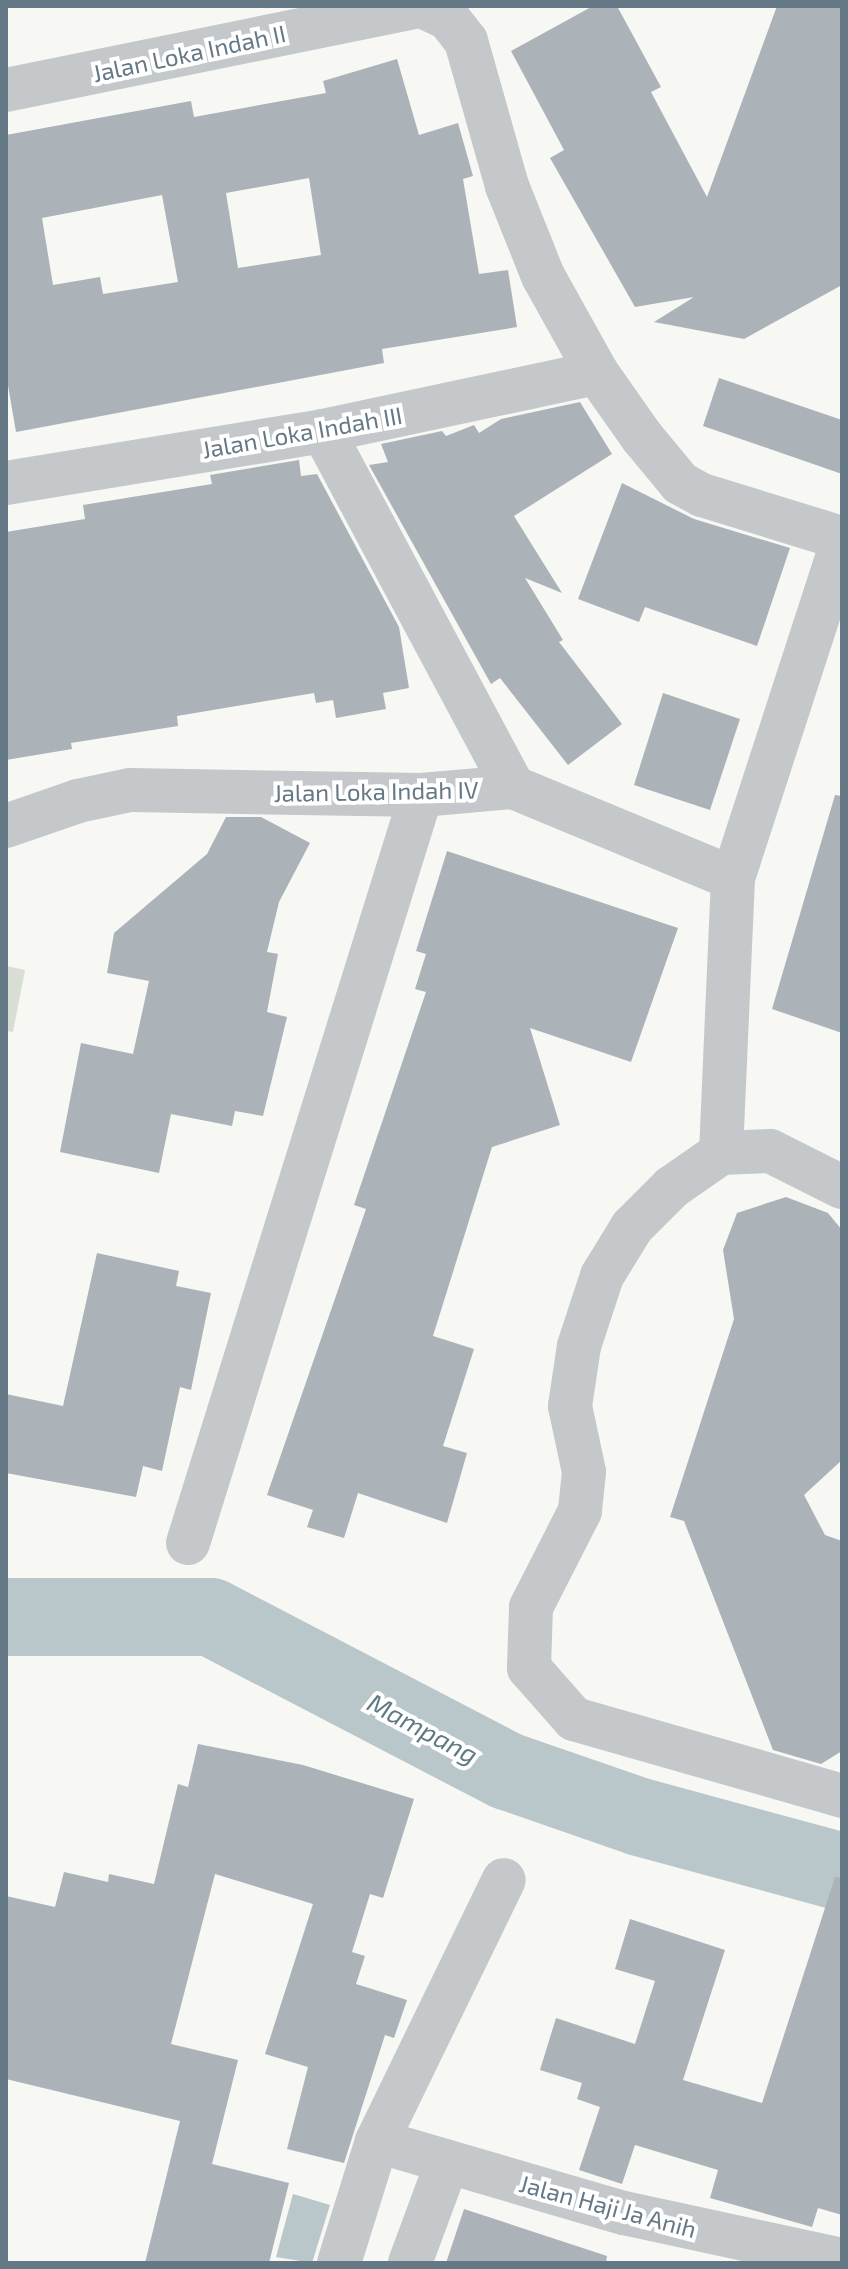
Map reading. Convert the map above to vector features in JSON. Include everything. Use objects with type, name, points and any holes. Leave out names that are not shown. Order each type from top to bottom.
[{"type":"street","name":"Jalan Loka Indah II","points":[[6,90],[421,6]]},
{"type":"street","points":[[421,6],[448,18],[466,41],[507,186],[543,276],[597,373],[680,483],[702,495],[842,540],[733,878],[721,1153]]},
{"type":"street","name":"Jalan Loka Indah III","points":[[6,483],[323,431],[597,373]]},
{"type":"street","points":[[323,431],[513,787]]},
{"type":"street","name":"Jalan Loka Indah IV","points":[[6,826],[78,801],[130,790],[421,795],[513,787],[733,878]]},
{"type":"street","points":[[188,1543],[421,795]]},
{"type":"street","points":[[842,1187],[770,1151],[721,1153],[672,1187],[632,1227],[602,1276],[579,1346],[570,1406],[584,1472],[580,1511],[531,1607],[529,1668],[574,1719],[842,1796]]},
{"type":"street","points":[[339,2263],[377,2141],[504,1880]]},
{"type":"street","name":"Jalan Haji Ja Anih","points":[[377,2141],[624,2213],[842,2260]]},
{"type":"street","points":[[410,2263],[440,2182]]},
{"type":"shaded area","points":[[6,966],[25,970],[13,1032],[6,1031]]},
{"type":"shaded area","points":[[293,2194],[330,2205],[312,2263],[276,2257]]},
{"type":"building","points":[[593,6],[617,6],[661,87],[651,92],[707,197],[777,6],[842,6],[842,285],[744,339],[654,322],[694,297],[635,307],[550,158],[564,150],[511,51]]},
{"type":"building","points":[[397,59],[419,135],[458,123],[473,176],[463,179],[479,274],[508,270],[517,327],[382,349],[384,363],[16,432],[6,374],[6,135],[191,101],[194,117],[326,93],[323,81]],"holes":[[[309,178],[321,255],[238,268],[226,193]],[[162,195],[178,282],[103,294],[100,277],[53,285],[42,218]]]},
{"type":"building","points":[[719,378],[842,420],[842,474],[703,426]]},
{"type":"building","points":[[580,402],[612,454],[514,516],[562,593],[525,578],[563,640],[559,642],[622,724],[568,765],[500,678],[491,684],[369,465],[388,462],[381,444],[442,431],[446,436],[474,425],[479,433],[501,419]]},
{"type":"building","points":[[299,460],[301,476],[317,474],[399,627],[409,688],[383,693],[386,709],[336,718],[333,700],[316,703],[314,693],[177,716],[178,726],[71,743],[72,749],[6,760],[6,532],[85,519],[83,505],[212,484],[210,475]]},
{"type":"building","points":[[622,483],[694,519],[790,548],[757,646],[645,607],[639,622],[578,599]]},
{"type":"building","points":[[663,693],[740,719],[710,810],[634,785]]},
{"type":"building","points":[[835,795],[842,796],[842,1033],[772,1009]]},
{"type":"building","points":[[226,817],[261,817],[310,843],[279,902],[267,952],[278,954],[267,1012],[287,1017],[263,1116],[235,1111],[232,1126],[171,1114],[159,1173],[60,1152],[81,1043],[133,1054],[149,981],[107,973],[114,933],[207,854]]},
{"type":"building","points":[[447,851],[678,928],[631,1062],[530,1028],[560,1125],[492,1147],[433,1336],[474,1349],[443,1446],[467,1453],[447,1523],[358,1493],[344,1538],[307,1527],[313,1510],[267,1495],[366,1209],[354,1205],[426,992],[415,989],[426,954],[416,951]]},
{"type":"building","points":[[786,1197],[828,1213],[842,1230],[842,1460],[804,1495],[825,1535],[842,1541],[842,1751],[821,1764],[773,1750],[684,1521],[670,1517],[734,1319],[723,1250],[737,1213]]},
{"type":"building","points":[[97,1253],[179,1271],[176,1286],[211,1293],[191,1390],[180,1387],[162,1471],[143,1466],[136,1497],[6,1473],[6,1394],[63,1406]]},
{"type":"building","points":[[198,1744],[303,1765],[414,1799],[383,1898],[370,1894],[352,1952],[365,1956],[356,1984],[407,2000],[394,2038],[385,2035],[344,2163],[287,2149],[308,2067],[265,2054],[313,1904],[215,1874],[171,2044],[238,2060],[212,2164],[289,2183],[269,2263],[145,2263],[180,2121],[6,2079],[6,1896],[55,1907],[64,1872],[108,1882],[109,1874],[154,1884],[178,1784],[188,1787]]},
{"type":"building","points":[[835,1877],[842,1878],[842,2215],[818,2208],[812,2227],[710,2198],[718,2170],[635,2145],[622,2184],[579,2170],[600,2107],[577,2099],[582,2083],[540,2070],[556,2018],[635,2044],[655,1981],[615,1969],[630,1919],[725,1950],[683,2080],[762,2103]]},
{"type":"building","points":[[464,2209],[607,2256],[606,2263],[446,2263]]},
{"type":"waterway","name":"Mampang","points":[[6,1617],[211,1617],[507,1771],[640,1817],[842,1872]]}]
